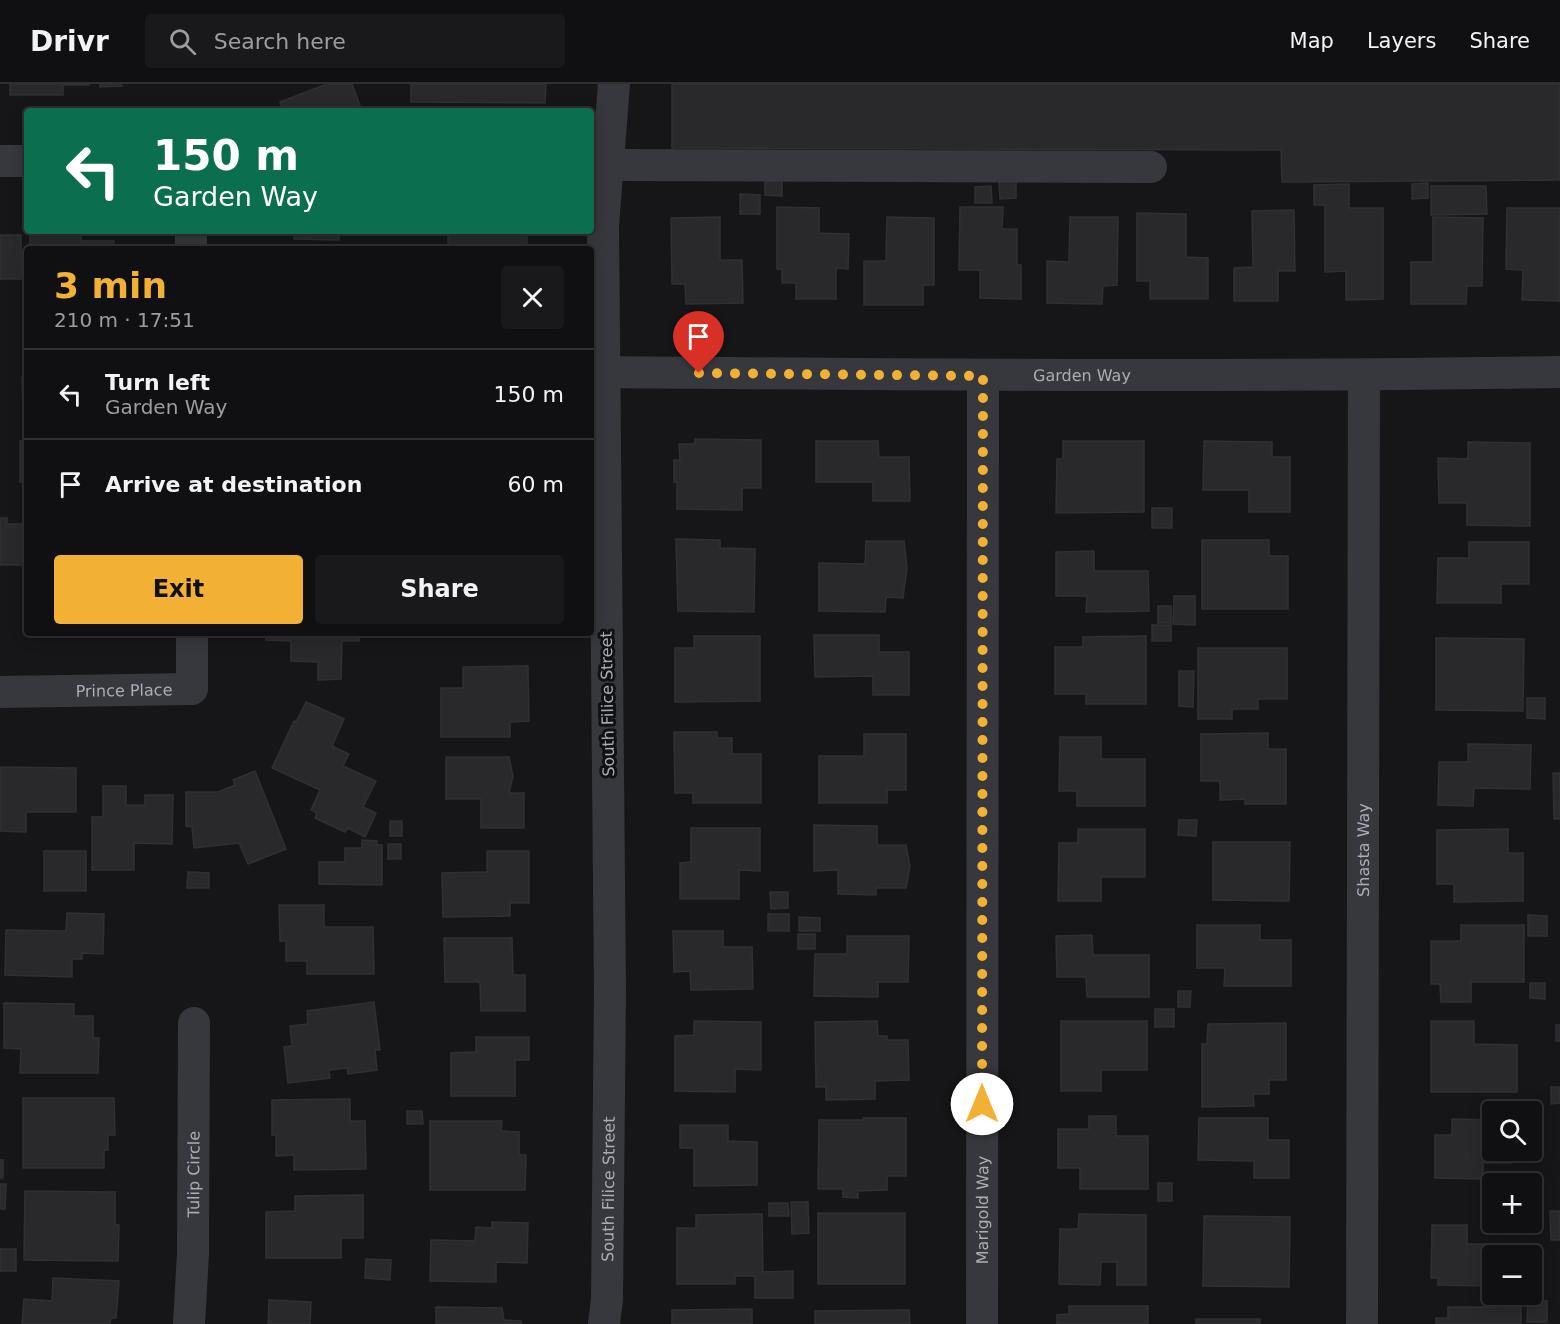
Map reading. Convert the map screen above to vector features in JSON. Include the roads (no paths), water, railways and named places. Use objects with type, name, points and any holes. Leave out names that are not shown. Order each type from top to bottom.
[{"type":"street","name":"South Filice Street","points":[[604,1324],[607,1299],[610,1003],[603,226],[614,84]]},
{"type":"street","points":[[0,161],[24,161]]},
{"type":"street","points":[[607,165],[1151,167]]},
{"type":"street","name":"Garden Way","points":[[604,372],[983,376],[1560,372]]},
{"type":"street","name":"Shasta Way","points":[[1362,1324],[1364,375]]},
{"type":"street","name":"Marigold Way","points":[[982,1324],[983,376]]},
{"type":"street","name":"Prince Place","points":[[0,692],[192,689],[192,636]]},
{"type":"street","name":"Tulip Circle","points":[[189,1324],[193,1253],[194,1023]]}]
